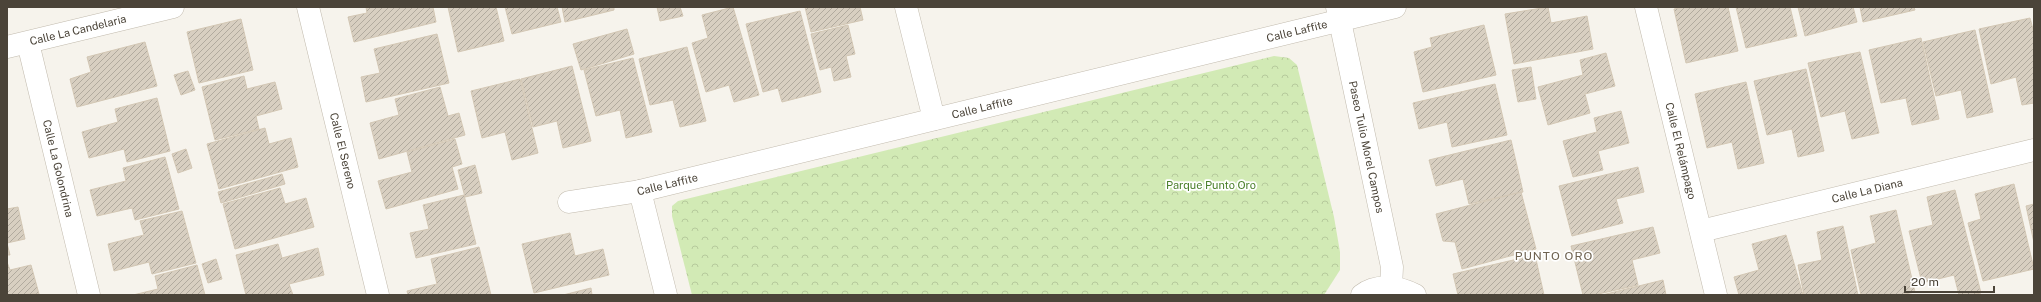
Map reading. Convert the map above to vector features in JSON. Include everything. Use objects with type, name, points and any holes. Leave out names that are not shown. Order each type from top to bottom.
[{"type":"street","name":"Calle La Candelaria","points":[[17,45],[173,7]]},
{"type":"street","name":"Calle El Sereno","points":[[308,7],[378,295]]},
{"type":"street","points":[[906,7],[934,119]]},
{"type":"street","name":"Calle Laffite","points":[[569,202],[640,191],[934,119],[1339,14],[1395,7]]},
{"type":"street","name":"Calle El Relámpago","points":[[1646,7],[1716,295]]},
{"type":"street","name":"Paseo Tulio Morel Campos","points":[[1339,14],[1392,267],[1391,288]]},
{"type":"street","name":"Calle La Golondrina","points":[[17,45],[89,295]]},
{"type":"street","name":"Calle La Diana","points":[[1701,231],[2034,150]]},
{"type":"street","points":[[640,191],[666,295]]},
{"type":"street","points":[[1362,295],[1383,287],[1403,288],[1415,295]]},
{"type":"green space","name":"Parque Punto Oro","points":[[1274,56],[1289,58],[1297,65],[1334,217],[1340,252],[1340,270],[1324,295],[692,295],[672,216],[672,206],[678,201]]},
{"type":"building","points":[[366,7],[433,7],[436,22],[354,42],[348,17],[367,13]]},
{"type":"building","points":[[448,7],[496,7],[504,41],[458,52]]},
{"type":"building","points":[[505,7],[557,7],[561,22],[512,34]]},
{"type":"building","points":[[562,7],[614,7],[614,10],[565,22]]},
{"type":"building","points":[[657,7],[680,7],[683,16],[660,21]]},
{"type":"building","points":[[733,7],[759,95],[734,102],[729,85],[706,92],[692,43],[708,38],[702,15]]},
{"type":"building","points":[[805,7],[860,7],[863,20],[811,32]]},
{"type":"building","points":[[1548,7],[1551,23],[1587,16],[1593,49],[1514,64],[1505,14]]},
{"type":"building","points":[[1684,7],[1728,7],[1738,51],[1686,63],[1674,9]]},
{"type":"building","points":[[1736,7],[1790,7],[1797,36],[1746,48]]},
{"type":"building","points":[[1798,7],[1853,7],[1857,22],[1805,36]]},
{"type":"building","points":[[1860,7],[1914,7],[1915,10],[1863,22]]},
{"type":"building","points":[[800,11],[821,92],[782,102],[778,88],[763,92],[746,24]]},
{"type":"building","points":[[2030,18],[2034,33],[2034,103],[2022,105],[2016,77],[1991,84],[1979,29]]},
{"type":"building","points":[[241,19],[253,70],[199,83],[187,32]]},
{"type":"building","points":[[848,25],[855,54],[846,56],[851,77],[834,81],[831,67],[820,70],[811,34]]},
{"type":"building","points":[[1484,25],[1496,75],[1423,92],[1414,52],[1432,47],[1430,38]]},
{"type":"building","points":[[627,29],[634,54],[581,70],[573,44]]},
{"type":"building","points":[[1975,30],[1993,112],[1967,118],[1961,90],[1936,96],[1923,42]]},
{"type":"building","points":[[437,34],[449,83],[366,102],[361,77],[380,73],[374,49]]},
{"type":"building","points":[[1921,38],[1939,119],[1912,125],[1906,98],[1881,103],[1869,50]]},
{"type":"building","points":[[145,42],[157,86],[77,107],[70,79],[91,72],[87,57]]},
{"type":"building","points":[[687,47],[706,121],[680,127],[673,100],[650,105],[639,59]]},
{"type":"building","points":[[1860,52],[1879,133],[1852,139],[1845,111],[1821,117],[1808,63]]},
{"type":"building","points":[[1606,53],[1615,86],[1585,94],[1590,113],[1548,125],[1538,87],[1583,75],[1580,60]]},
{"type":"building","points":[[633,58],[652,132],[626,138],[620,110],[596,116],[584,70]]},
{"type":"building","points":[[572,66],[591,141],[563,148],[557,121],[533,127],[521,79]]},
{"type":"building","points":[[1531,67],[1536,99],[1518,102],[1512,70]]},
{"type":"building","points":[[1806,69],[1824,151],[1798,157],[1792,129],[1767,135],[1754,81]]},
{"type":"building","points":[[188,71],[195,90],[181,95],[174,75]]},
{"type":"building","points":[[244,76],[247,89],[275,82],[282,109],[256,116],[259,129],[215,140],[202,87]]},
{"type":"building","points":[[520,79],[538,153],[512,160],[505,132],[482,138],[471,91]]},
{"type":"building","points":[[1746,82],[1764,163],[1738,169],[1732,142],[1707,148],[1695,94]]},
{"type":"building","points":[[1495,84],[1507,135],[1452,147],[1447,122],[1419,129],[1413,103]]},
{"type":"building","points":[[440,87],[448,116],[459,113],[465,135],[379,159],[370,123],[399,115],[395,99]]},
{"type":"building","points":[[157,98],[170,151],[127,162],[124,149],[89,158],[82,132],[118,122],[115,109]]},
{"type":"building","points":[[1621,111],[1629,143],[1598,151],[1603,170],[1573,177],[1563,141],[1597,132],[1594,118]]},
{"type":"building","points":[[265,128],[269,144],[291,138],[298,167],[219,189],[207,144]]},
{"type":"building","points":[[455,139],[462,164],[452,167],[458,189],[386,209],[378,181],[412,172],[407,152]]},
{"type":"building","points":[[1511,140],[1523,192],[1469,204],[1463,179],[1436,186],[1429,160]]},
{"type":"building","points":[[186,149],[192,168],[178,173],[172,154]]},
{"type":"building","points":[[165,157],[179,209],[135,220],[132,208],[97,216],[90,190],[126,181],[123,168]]},
{"type":"building","points":[[475,165],[482,193],[465,197],[458,170]]},
{"type":"building","points":[[1638,167],[1644,192],[1616,199],[1623,223],[1572,236],[1559,186]]},
{"type":"building","points":[[282,174],[285,184],[221,203],[218,192]]},
{"type":"building","points":[[2014,184],[2034,269],[1983,281],[1968,223],[1981,219],[1975,194]]},
{"type":"building","points":[[280,188],[285,204],[306,198],[314,227],[235,249],[223,204]]},
{"type":"building","points":[[1955,190],[1981,293],[1959,295],[1954,275],[1922,283],[1909,231],[1933,225],[1927,197]]},
{"type":"building","points":[[1521,192],[1536,249],[1462,269],[1455,242],[1443,241],[1436,214]]},
{"type":"building","points":[[464,195],[476,244],[416,258],[410,233],[429,229],[423,205]]},
{"type":"building","points":[[2034,204],[2034,243],[2026,206]]},
{"type":"building","points":[[18,207],[25,239],[7,243],[7,209]]},
{"type":"building","points":[[1896,210],[1915,292],[1900,295],[1861,295],[1851,250],[1876,243],[1870,216]]},
{"type":"building","points":[[182,211],[196,263],[152,274],[149,262],[114,271],[108,244],[144,235],[140,221]]},
{"type":"building","points":[[1843,226],[1858,295],[1804,295],[1798,265],[1822,260],[1817,232]]},
{"type":"building","points":[[1653,227],[1660,253],[1632,260],[1638,285],[1594,295],[1583,295],[1571,246]]},
{"type":"building","points":[[570,233],[575,256],[603,249],[609,275],[534,293],[522,244]]},
{"type":"building","points":[[1786,235],[1803,295],[1739,295],[1734,277],[1759,270],[1752,244]]},
{"type":"building","points":[[7,243],[10,255],[7,255]]},
{"type":"building","points":[[278,244],[282,258],[318,248],[324,275],[289,284],[293,295],[246,295],[236,255]]},
{"type":"building","points":[[479,247],[491,295],[408,295],[407,291],[437,284],[431,259]]},
{"type":"building","points":[[1535,255],[1544,295],[1458,295],[1453,274]]},
{"type":"building","points":[[216,259],[222,279],[208,283],[202,264]]},
{"type":"building","points":[[7,262],[10,270],[31,265],[39,294],[7,295]]},
{"type":"building","points":[[197,265],[205,295],[133,295],[158,289],[155,276]]},
{"type":"building","points":[[1663,280],[1666,295],[1602,295]]},
{"type":"building","points":[[591,288],[592,295],[563,295]]},
{"type":"district","name":"PUNTO ORO","points":[[1554,256]]}]
